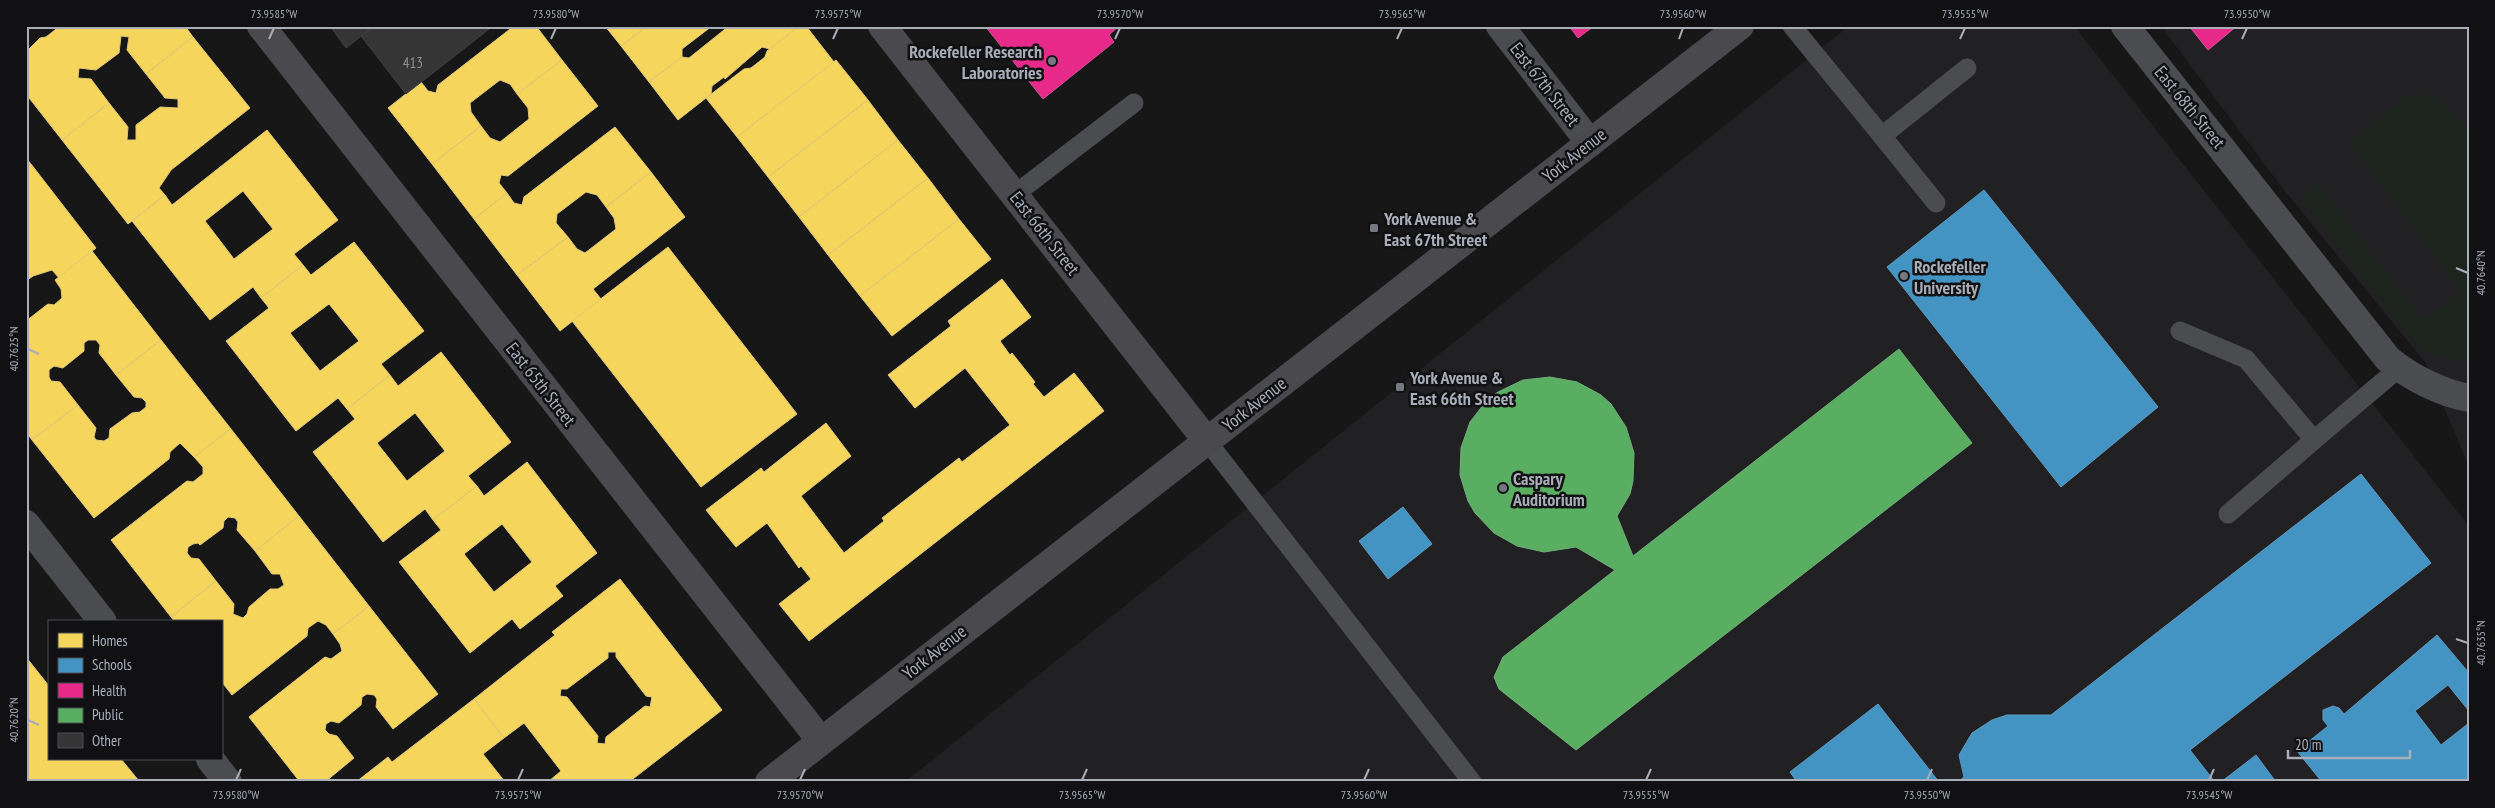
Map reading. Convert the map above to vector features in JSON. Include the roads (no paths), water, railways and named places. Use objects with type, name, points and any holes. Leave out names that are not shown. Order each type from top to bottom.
[{"type":"street","name":"East 65th Street","points":[[261,26],[821,741]]},
{"type":"street","name":"East 66th Street","points":[[882,26],[1207,440]]},
{"type":"street","name":"East 67th Street","points":[[1500,26],[1590,143]]},
{"type":"street","name":"York Avenue","points":[[769,782],[1740,26]]},
{"type":"street","name":"East 68th Street","points":[[2125,26],[2388,359],[2400,368],[2440,389],[2469,398]]},
{"type":"street","points":[[26,524],[101,620]]},
{"type":"street","points":[[211,760],[228,782]]},
{"type":"lane","points":[[1792,26],[1936,203]]},
{"type":"lane","points":[[1882,136],[1967,68]]},
{"type":"lane","points":[[1014,195],[1134,103]]},
{"type":"lane","points":[[2180,331],[2246,359],[2314,440]]},
{"type":"lane","points":[[2228,514],[2400,368]]},
{"type":"lane","points":[[1207,440],[1472,782]]},
{"type":"place","name":"Rockefeller Research Laboratories","points":[[1052,61]]},
{"type":"place","name":"York Avenue & East 67th Street","points":[[1374,228]]},
{"type":"place","name":"Rockefeller University","points":[[1904,276]]},
{"type":"place","name":"York Avenue & East 66th Street","points":[[1400,387]]},
{"type":"place","name":"Caspary Auditorium","points":[[1503,488]]}]
